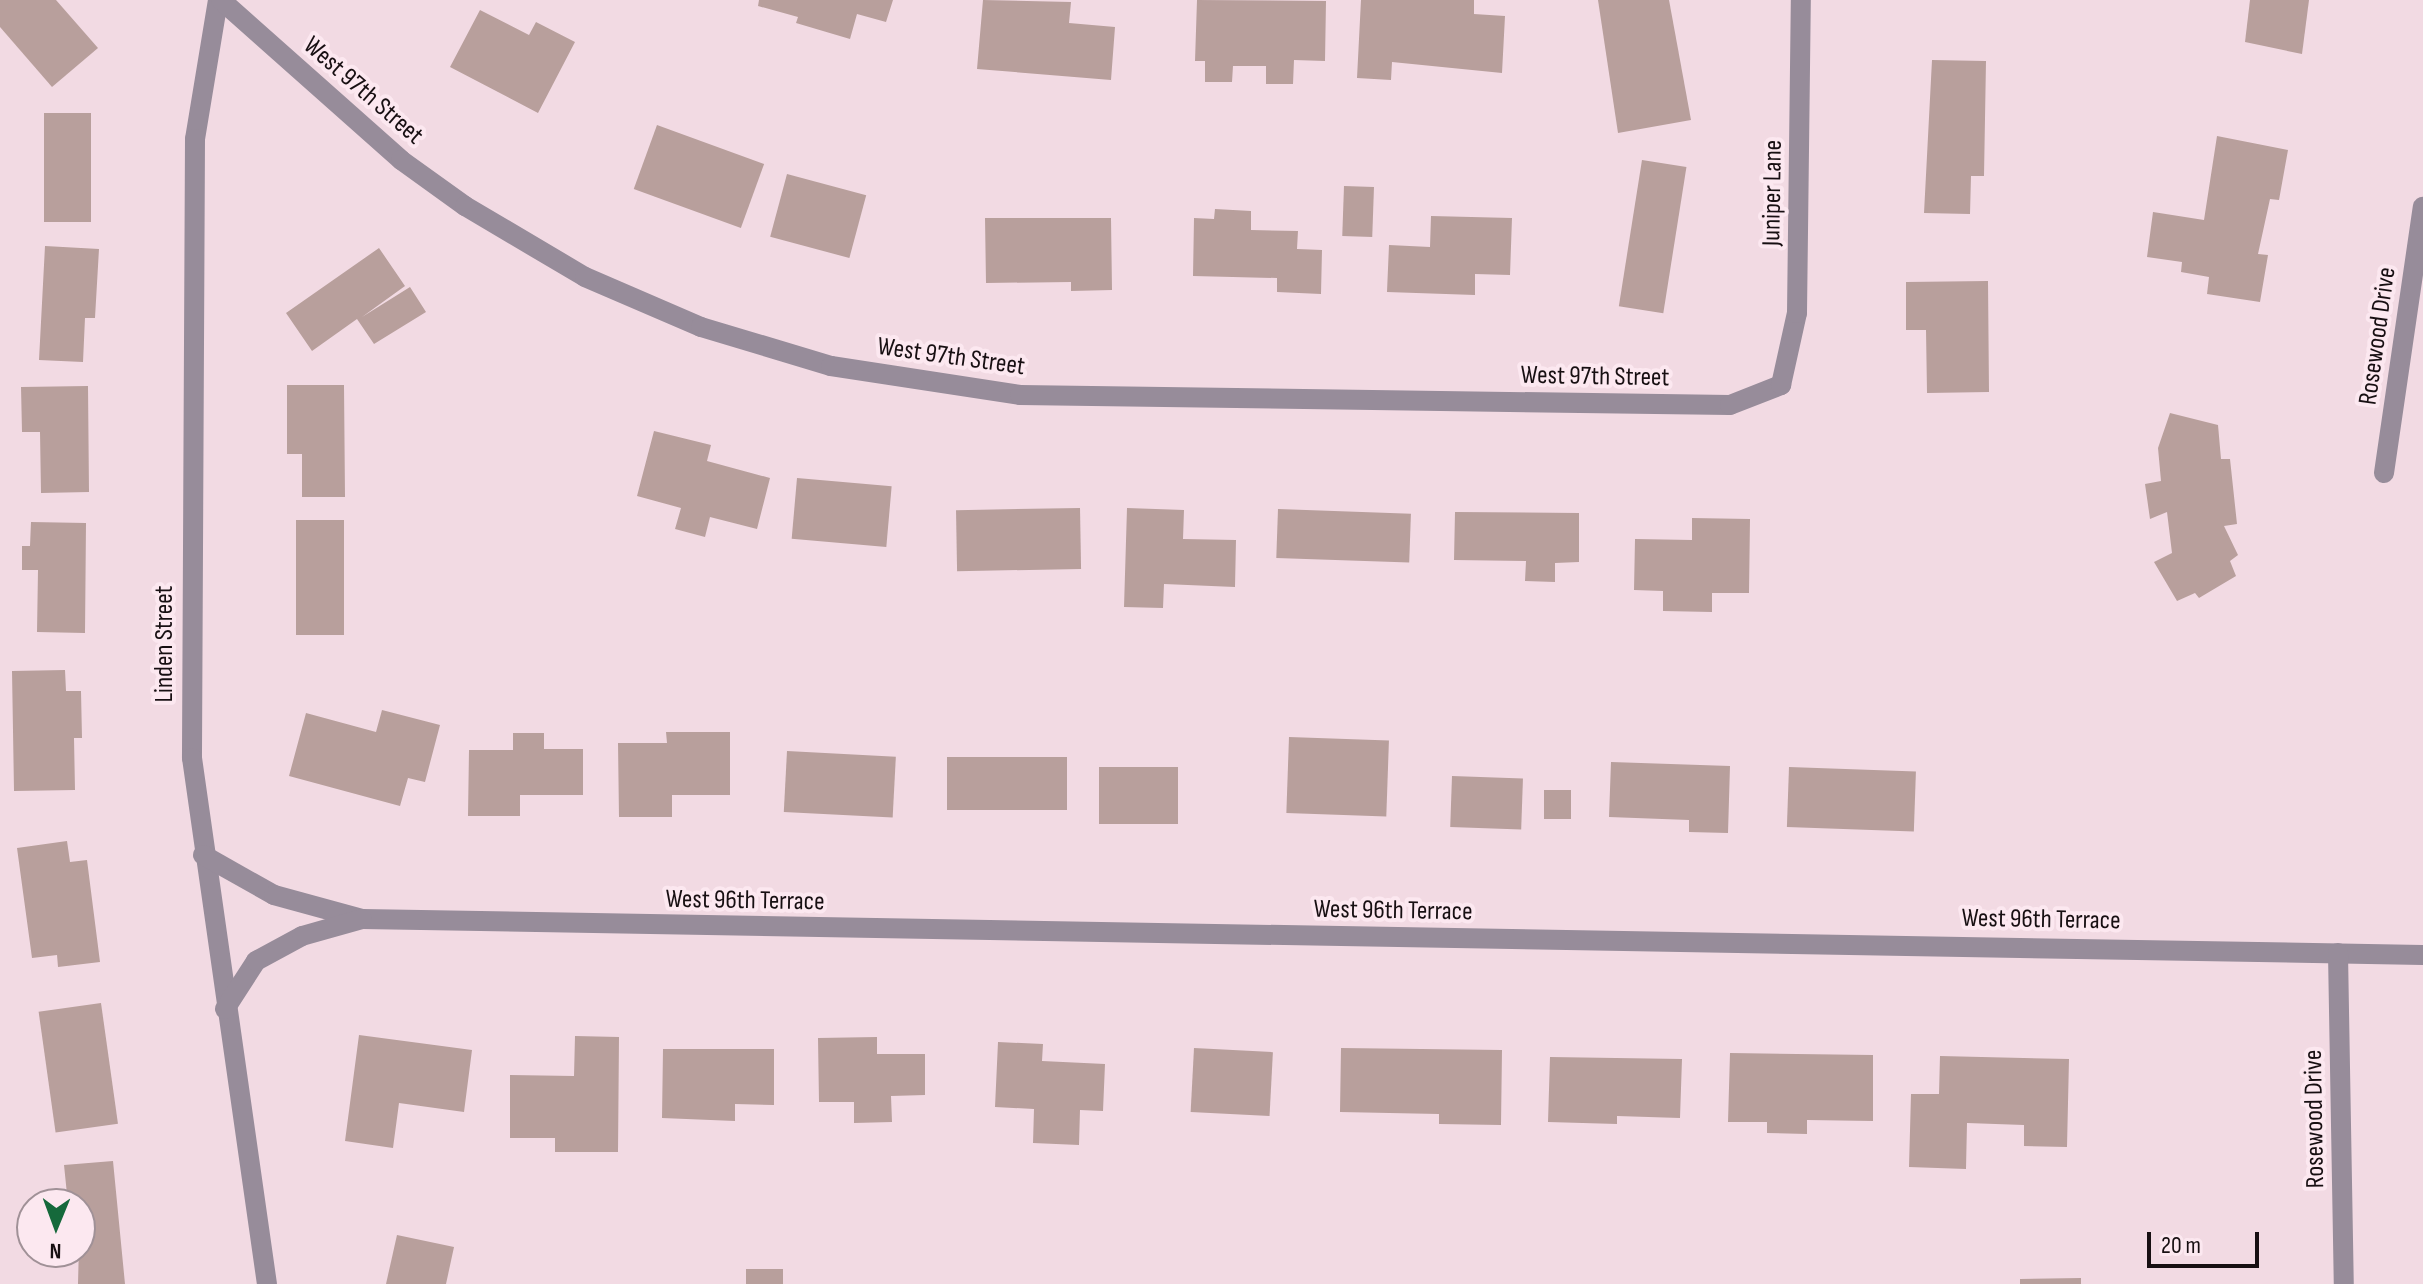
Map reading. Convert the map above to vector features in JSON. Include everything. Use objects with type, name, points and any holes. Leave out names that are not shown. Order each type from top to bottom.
[{"type":"street","name":"West 97th Street","points":[[219,0],[401,160],[465,206],[599,283],[701,327],[831,366],[1036,395],[1730,405],[1781,385]]},
{"type":"street","name":"Linden Street","points":[[219,0],[195,139],[190,639],[192,758],[203,855],[267,1284]]},
{"type":"street","name":"Juniper Lane","points":[[1781,385],[1797,313],[1801,0]]},
{"type":"street","name":"Rosewood Drive","points":[[2384,473],[2423,207]]},
{"type":"street","name":"West 96th Terrace","points":[[203,855],[274,895],[362,919],[2423,955]]},
{"type":"street","name":"West 96th Terrace","points":[[225,1009],[256,961],[302,936],[362,919]]},
{"type":"street","name":"Rosewood Drive","points":[[2338,953],[2344,1284]]},
{"type":"building","points":[[0,0],[56,0],[98,48],[52,87],[0,27]]},
{"type":"building","points":[[759,0],[893,0],[886,22],[857,14],[850,39],[796,23],[798,17],[758,6]]},
{"type":"building","points":[[983,0],[1071,2],[1069,23],[1115,27],[1111,80],[977,69]]},
{"type":"building","points":[[1197,0],[1326,1],[1325,61],[1294,60],[1293,84],[1266,84],[1266,66],[1233,66],[1232,82],[1205,82],[1205,61],[1195,61]]},
{"type":"building","points":[[1361,0],[1474,0],[1474,14],[1505,16],[1502,73],[1392,62],[1391,80],[1357,78]]},
{"type":"building","points":[[1598,0],[1669,0],[1691,120],[1618,133]]},
{"type":"building","points":[[2250,0],[2309,0],[2302,54],[2245,42]]},
{"type":"building","points":[[480,10],[529,35],[536,22],[575,42],[538,113],[450,67]]},
{"type":"building","points":[[1932,60],[1986,61],[1984,176],[1971,176],[1970,214],[1924,213]]},
{"type":"building","points":[[44,113],[91,113],[91,222],[44,222]]},
{"type":"building","points":[[657,125],[764,164],[741,228],[634,189]]},
{"type":"building","points":[[2217,136],[2288,150],[2279,200],[2270,199],[2258,254],[2268,255],[2260,302],[2207,294],[2209,277],[2181,272],[2182,262],[2147,257],[2153,212],[2204,220]]},
{"type":"building","points":[[1642,160],[1686,167],[1663,313],[1619,306]]},
{"type":"building","points":[[787,174],[866,195],[849,258],[770,237]]},
{"type":"building","points":[[1344,186],[1374,187],[1372,237],[1342,236]]},
{"type":"building","points":[[1215,209],[1251,211],[1251,230],[1298,231],[1297,249],[1322,250],[1321,294],[1277,292],[1277,278],[1193,276],[1194,218],[1214,219]]},
{"type":"building","points":[[1431,216],[1512,218],[1510,275],[1475,274],[1475,295],[1387,292],[1389,245],[1430,247]]},
{"type":"building","points":[[985,218],[1111,218],[1112,290],[1071,291],[1071,282],[986,283]]},
{"type":"building","points":[[45,246],[99,249],[95,318],[85,318],[83,362],[39,360]]},
{"type":"building","points":[[379,248],[405,286],[362,317],[410,287],[426,312],[374,344],[357,319],[312,351],[286,313]]},
{"type":"building","points":[[1988,281],[1989,392],[1927,393],[1926,330],[1906,330],[1906,282]]},
{"type":"building","points":[[287,385],[344,385],[345,497],[302,497],[302,454],[287,454]]},
{"type":"building","points":[[88,386],[89,492],[41,493],[40,432],[22,432],[21,387]]},
{"type":"building","points":[[2170,413],[2218,425],[2221,459],[2230,459],[2237,524],[2224,526],[2238,555],[2230,561],[2236,576],[2199,598],[2195,593],[2177,601],[2154,562],[2172,553],[2167,512],[2150,519],[2145,484],[2161,481],[2158,448]]},
{"type":"building","points":[[654,431],[711,445],[707,461],[770,478],[757,529],[710,517],[705,537],[675,529],[681,508],[637,496]]},
{"type":"building","points":[[797,478],[892,486],[886,547],[792,539]]},
{"type":"building","points":[[1080,508],[1081,569],[957,571],[956,510]]},
{"type":"building","points":[[1127,508],[1184,510],[1183,539],[1236,540],[1235,587],[1164,584],[1163,608],[1124,607]]},
{"type":"building","points":[[1278,509],[1411,514],[1409,563],[1276,558]]},
{"type":"building","points":[[1455,512],[1579,513],[1579,562],[1555,563],[1555,582],[1525,581],[1526,561],[1454,560]]},
{"type":"building","points":[[1692,518],[1750,519],[1749,593],[1712,593],[1712,612],[1663,611],[1663,591],[1634,590],[1635,539],[1692,540]]},
{"type":"building","points":[[296,520],[344,520],[344,635],[296,635]]},
{"type":"building","points":[[31,522],[86,523],[85,633],[37,632],[38,570],[22,570],[22,546],[30,546]]},
{"type":"building","points":[[65,670],[66,691],[81,691],[82,738],[74,738],[75,790],[14,791],[12,671]]},
{"type":"building","points":[[382,710],[440,725],[425,782],[408,778],[400,806],[289,776],[306,713],[376,732]]},
{"type":"building","points":[[666,732],[730,732],[730,795],[672,795],[672,817],[619,817],[618,743],[667,743]]},
{"type":"building","points":[[513,733],[544,733],[544,749],[583,749],[583,795],[520,795],[520,816],[468,816],[469,750],[513,750]]},
{"type":"building","points":[[1289,737],[1389,740],[1386,816],[1286,813]]},
{"type":"building","points":[[787,751],[896,757],[893,818],[784,812]]},
{"type":"building","points":[[947,757],[1067,757],[1067,810],[947,810]]},
{"type":"building","points":[[1611,762],[1730,766],[1728,833],[1689,832],[1689,820],[1609,817]]},
{"type":"building","points":[[1099,767],[1178,767],[1178,824],[1099,824]]},
{"type":"building","points":[[1789,767],[1916,771],[1914,831],[1787,827]]},
{"type":"building","points":[[1452,776],[1523,778],[1521,829],[1450,827]]},
{"type":"building","points":[[1544,790],[1571,790],[1571,819],[1544,819]]},
{"type":"building","points":[[67,841],[70,862],[87,860],[100,962],[58,967],[57,955],[32,958],[17,848]]},
{"type":"building","points":[[101,1003],[118,1124],[56,1133],[39,1012]]},
{"type":"building","points":[[359,1035],[472,1050],[464,1112],[399,1103],[393,1148],[345,1141]]},
{"type":"building","points":[[575,1036],[619,1037],[618,1152],[555,1152],[555,1138],[510,1138],[510,1075],[574,1076]]},
{"type":"building","points":[[877,1037],[877,1054],[925,1054],[925,1095],[891,1096],[892,1122],[854,1123],[854,1102],[819,1102],[818,1038]]},
{"type":"building","points":[[998,1042],[1043,1044],[1042,1061],[1105,1064],[1103,1111],[1080,1110],[1079,1145],[1033,1143],[1034,1109],[995,1107]]},
{"type":"building","points":[[1194,1048],[1273,1052],[1270,1116],[1191,1112]]},
{"type":"building","points":[[1341,1048],[1502,1050],[1501,1125],[1439,1124],[1439,1114],[1340,1112]]},
{"type":"building","points":[[663,1049],[774,1049],[774,1105],[735,1104],[735,1121],[662,1118]]},
{"type":"building","points":[[1730,1053],[1873,1055],[1873,1121],[1807,1120],[1807,1134],[1767,1133],[1767,1122],[1728,1122]]},
{"type":"building","points":[[1940,1056],[2069,1059],[2067,1147],[2024,1146],[2024,1125],[1967,1123],[1966,1169],[1909,1167],[1911,1094],[1939,1094]]},
{"type":"building","points":[[1550,1057],[1682,1059],[1680,1118],[1617,1116],[1617,1124],[1548,1122]]},
{"type":"building","points":[[113,1161],[125,1284],[78,1284],[78,1268],[96,1268],[96,1188],[66,1188],[64,1165]]},
{"type":"building","points":[[397,1235],[454,1247],[446,1284],[386,1284]]},
{"type":"building","points":[[746,1269],[783,1269],[783,1284],[746,1284]]},
{"type":"building","points":[[2081,1278],[2081,1284],[2020,1284],[2020,1279]]}]
